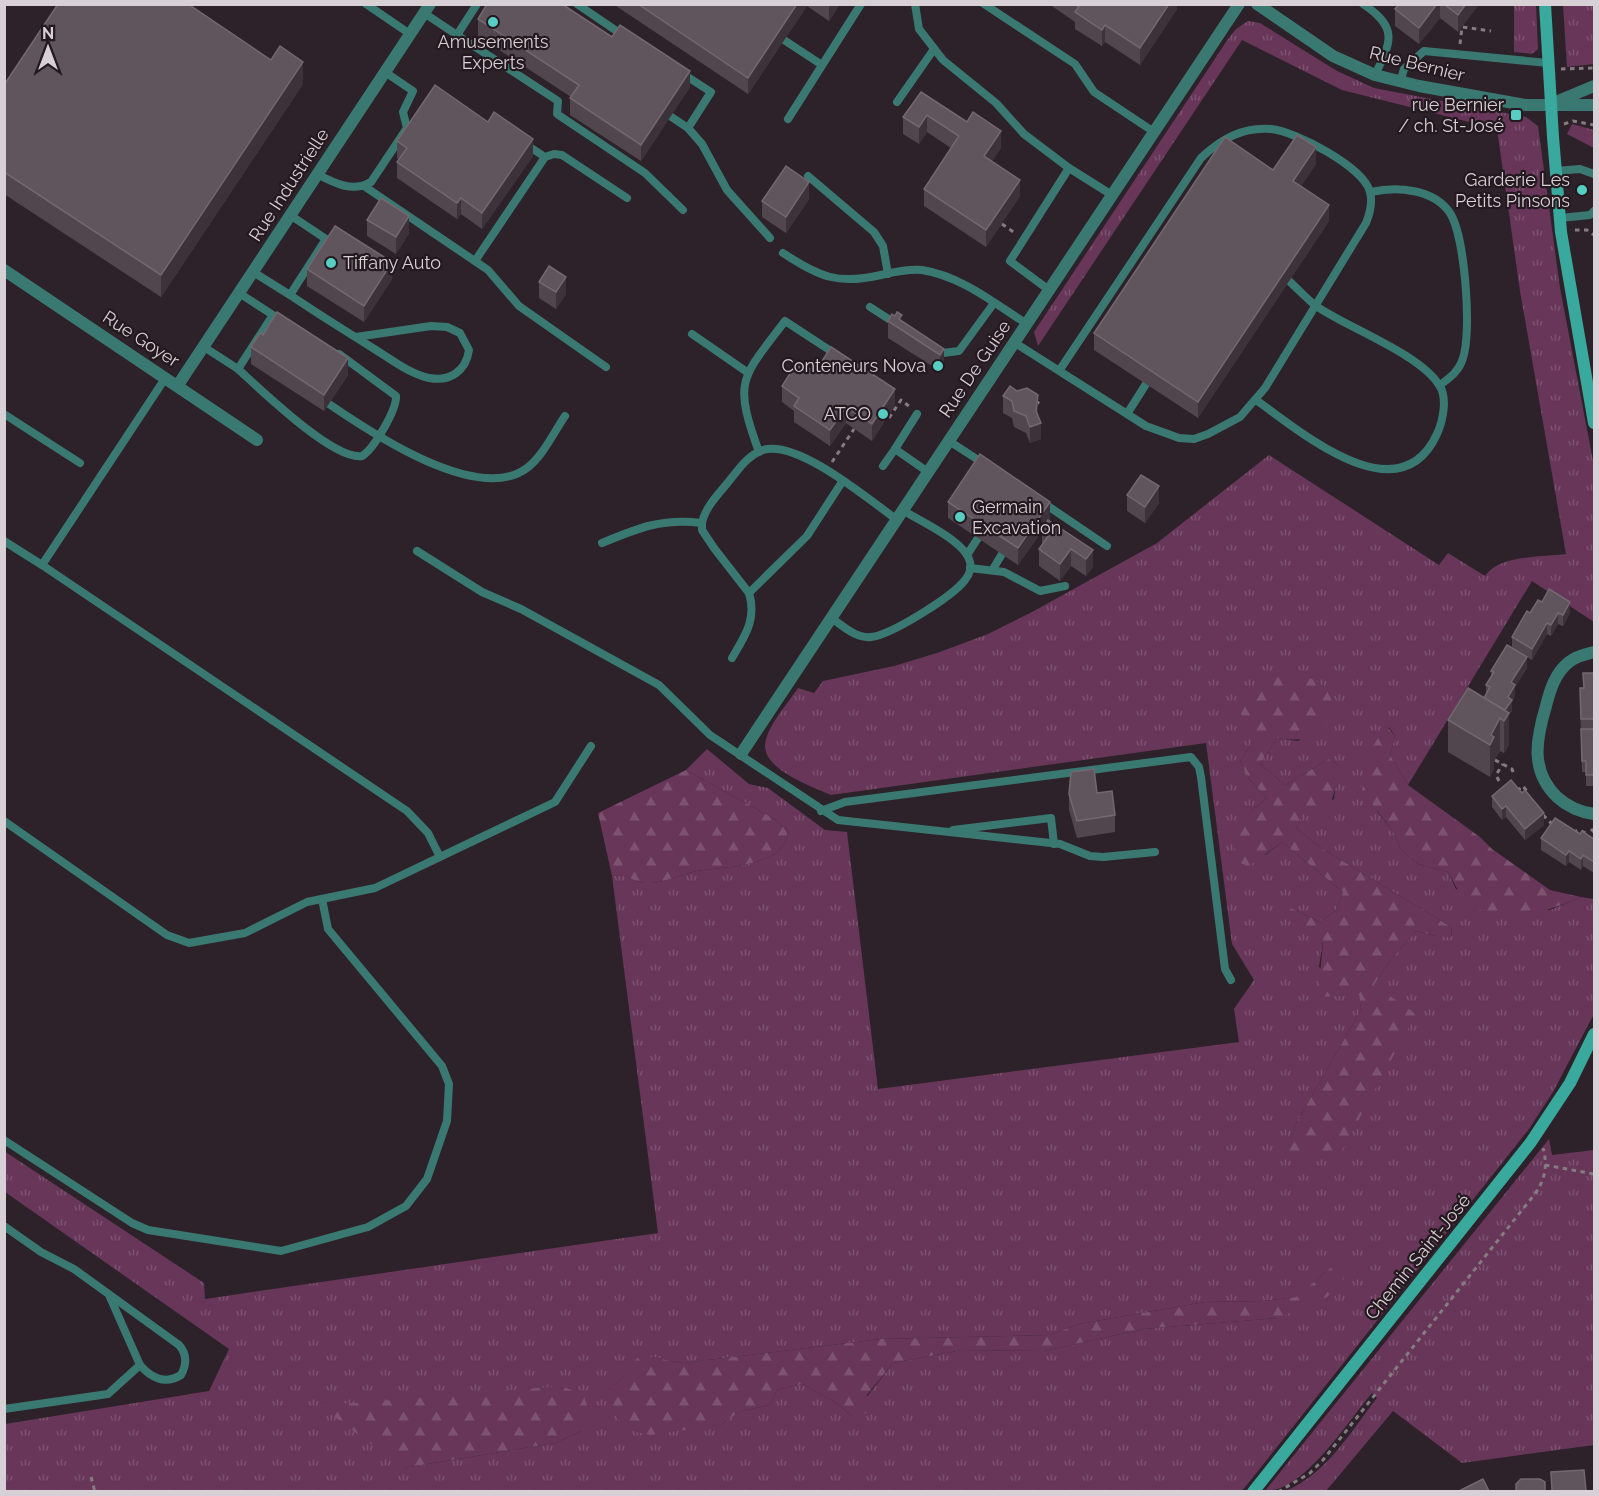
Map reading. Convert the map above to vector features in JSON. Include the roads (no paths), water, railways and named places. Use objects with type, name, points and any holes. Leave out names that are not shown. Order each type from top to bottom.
[{"type":"street","name":"Rue De Guise","points":[[741,754],[1239,4]]},
{"type":"street","name":"Rue Bernier","points":[[1257,4],[1333,56],[1375,75],[1400,82],[1525,105],[1594,105]]},
{"type":"street","points":[[1545,4],[1550,105],[1560,218],[1569,285],[1594,423]]},
{"type":"street","name":"Rue Industrielle","points":[[178,385],[427,9]]},
{"type":"street","points":[[1550,105],[1594,86]]},
{"type":"street","name":"Rue Goyer","points":[[4,270],[257,440]]},
{"type":"street","points":[[1594,652],[1574,658],[1557,675],[1539,730],[1536,754],[1543,778],[1554,794],[1571,808],[1594,814]]},
{"type":"street","name":"Chemin Saint-José","points":[[1253,1491],[1531,1142],[1570,1083],[1594,1034]]},
{"type":"lane","points":[[366,4],[410,34]]},
{"type":"lane","points":[[457,35],[477,4]]},
{"type":"lane","points":[[577,4],[636,43]]},
{"type":"lane","points":[[788,119],[861,4]]},
{"type":"lane","points":[[915,4],[919,28],[943,60],[996,103],[1024,134],[1069,168],[1112,195]]},
{"type":"lane","points":[[984,4],[1075,64],[1094,92],[1154,132]]},
{"type":"lane","points":[[1363,4],[1381,20],[1390,33],[1389,44],[1375,75]]},
{"type":"lane","points":[[427,9],[457,35],[558,102],[557,114],[645,173],[683,210]]},
{"type":"lane","points":[[784,40],[822,65]]},
{"type":"lane","points":[[897,102],[934,49]]},
{"type":"lane","points":[[1400,82],[1404,69],[1424,51],[1548,63]]},
{"type":"lane","points":[[674,68],[711,92],[688,128]]},
{"type":"lane","points":[[364,186],[371,182],[407,128],[403,112],[413,91],[385,72]]},
{"type":"lane","points":[[670,116],[688,128],[702,144],[726,190],[770,238]]},
{"type":"lane","points":[[1015,343],[1059,371],[1127,414],[1166,435],[1194,438],[1229,425],[1256,400],[1316,306],[1366,223],[1371,192],[1356,172],[1291,134],[1270,129],[1252,130],[1224,138],[1201,158],[1059,371]]},
{"type":"lane","points":[[519,140],[545,157]]},
{"type":"lane","points":[[475,261],[545,157],[554,154],[562,155],[627,198]]},
{"type":"lane","points":[[1049,290],[1010,261],[1069,168]]},
{"type":"lane","points":[[1555,171],[1580,169],[1594,174]]},
{"type":"lane","points":[[317,174],[338,184],[364,186],[475,261],[494,276],[519,306],[606,367]]},
{"type":"lane","points":[[808,176],[874,231],[883,246],[888,274]]},
{"type":"lane","points":[[1371,192],[1389,189],[1416,192],[1442,204],[1455,223],[1460,242],[1467,312],[1466,343],[1459,369],[1440,385]]},
{"type":"lane","points":[[1560,218],[1590,215],[1594,211]]},
{"type":"lane","points":[[290,215],[326,239],[325,248],[290,295]]},
{"type":"lane","points":[[783,253],[807,269],[840,280],[856,281],[905,270],[933,272],[958,282],[1027,324]]},
{"type":"lane","points":[[253,272],[356,337],[409,370],[429,378],[446,378],[458,372],[466,364],[469,350],[460,333],[439,325],[356,337]]},
{"type":"lane","points":[[1256,400],[1332,453],[1363,465],[1393,469],[1416,460],[1437,435],[1444,406],[1440,385],[1415,363],[1316,306],[1289,281]]},
{"type":"lane","points":[[238,369],[277,316],[239,293]]},
{"type":"lane","points":[[928,345],[943,353],[959,351],[994,303]]},
{"type":"lane","points":[[870,307],[908,333]]},
{"type":"lane","points":[[759,452],[744,401],[747,372],[785,321],[850,363]]},
{"type":"lane","points":[[692,334],[747,372]]},
{"type":"lane","points":[[204,347],[238,369],[311,432],[350,455],[362,456],[378,437],[396,405],[396,396],[329,348]]},
{"type":"lane","points":[[42,565],[166,377]]},
{"type":"lane","points":[[1127,414],[1146,384]]},
{"type":"lane","points":[[329,404],[378,437],[415,457],[467,474],[505,478],[531,465],[565,416]]},
{"type":"lane","points":[[4,414],[80,463]]},
{"type":"lane","points":[[883,466],[917,414]]},
{"type":"lane","points":[[949,441],[995,471]]},
{"type":"lane","points":[[732,658],[751,622],[753,610],[749,592],[714,548],[702,530],[702,523],[710,505],[745,461],[759,452],[770,449],[791,451],[899,514],[958,544],[967,555],[970,568],[960,586],[886,634],[872,637],[858,635],[830,617]]},
{"type":"lane","points":[[895,449],[928,472]]},
{"type":"lane","points":[[749,592],[807,536],[842,482]]},
{"type":"lane","points":[[1033,507],[1038,499],[1107,546]]},
{"type":"lane","points":[[602,543],[639,527],[663,521],[702,523]]},
{"type":"lane","points":[[967,555],[978,538]]},
{"type":"lane","points":[[4,541],[407,811],[428,833],[440,857]]},
{"type":"lane","points":[[417,551],[482,592],[521,609],[651,680],[710,735],[741,754],[821,811],[845,822],[1054,844],[1103,857],[1155,852]]},
{"type":"lane","points":[[993,569],[1002,554]]},
{"type":"lane","points":[[970,568],[1004,572],[1034,590],[1047,591],[1065,586]]},
{"type":"lane","points":[[4,821],[180,941],[201,942],[255,930],[296,906],[375,888],[555,802],[591,746]]},
{"type":"lane","points":[[821,811],[845,802],[1191,757],[1199,767],[1201,777],[1225,969],[1231,980]]},
{"type":"lane","points":[[935,832],[1051,818],[1054,844]]},
{"type":"lane","points":[[4,1140],[132,1223],[158,1233],[281,1251],[368,1227],[406,1206],[427,1179],[445,1130],[449,1104],[448,1076],[328,929],[322,899]]},
{"type":"lane","points":[[4,1226],[41,1252],[74,1269],[178,1345],[185,1354],[185,1368],[181,1375],[171,1380],[155,1378],[140,1365],[109,1295]]},
{"type":"lane","points":[[4,1408],[108,1394],[140,1365]]},
{"type":"place","name":"Amusements Experts","points":[[493,22]]},
{"type":"place","name":"rue Bernier / ch. St-José","points":[[1516,115]]},
{"type":"place","name":"Garderie Les Petits Pinsons","points":[[1582,190]]},
{"type":"place","name":"Tiffany Auto","points":[[331,263]]},
{"type":"place","name":"Conteneurs Nova","points":[[938,366]]},
{"type":"place","name":"ATCO","points":[[883,414]]},
{"type":"place","name":"Germain Excavation","points":[[960,517]]}]
